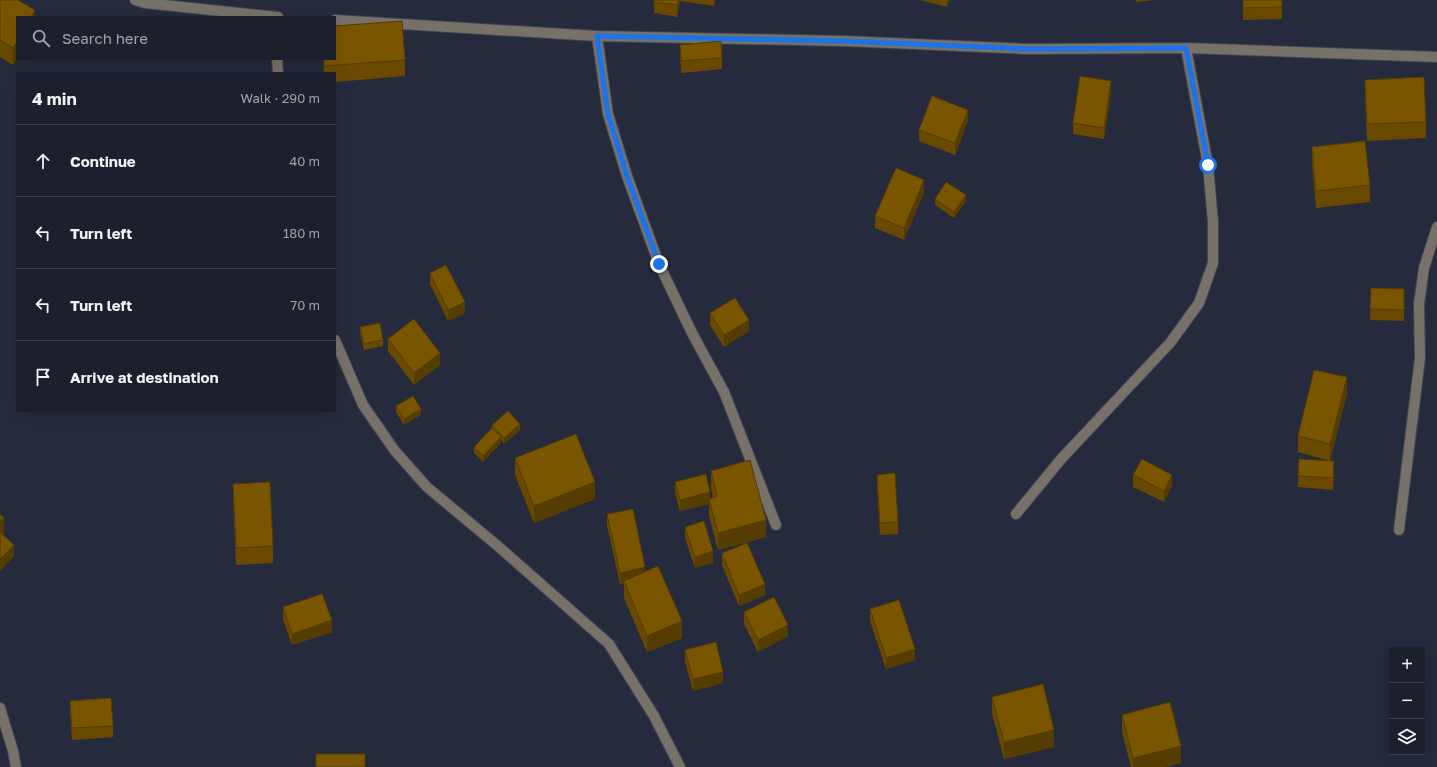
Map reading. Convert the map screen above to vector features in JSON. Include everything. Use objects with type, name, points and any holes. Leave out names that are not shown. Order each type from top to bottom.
[{"type":"street","points":[[135,0],[145,3],[263,16]]},
{"type":"street","points":[[336,20],[597,36],[844,41],[1027,49],[1186,48],[1437,58]]},
{"type":"street","points":[[597,36],[608,114],[627,176],[657,257],[692,333],[724,392],[776,525]]},
{"type":"street","points":[[1016,514],[1062,458],[1170,342],[1199,303],[1213,263],[1213,222],[1208,165],[1186,48]]},
{"type":"street","points":[[276,60],[278,72]]},
{"type":"street","points":[[1399,530],[1420,358],[1418,304],[1424,268],[1437,227]]},
{"type":"street","points":[[336,342],[363,405],[395,451],[427,487],[609,644],[654,716],[680,767]]},
{"type":"street","points":[[0,708],[14,751],[16,767]]},
{"type":"building","points":[[0,0],[18,0],[35,10],[32,16],[16,16],[16,44],[13,48],[0,40]]},
{"type":"building","points":[[654,0],[678,0],[677,5],[654,2]]},
{"type":"building","points":[[1243,0],[1282,0],[1282,7],[1243,8]]},
{"type":"building","points":[[402,21],[405,60],[324,66],[324,60],[336,60],[336,26]]},
{"type":"building","points":[[721,41],[722,58],[681,61],[680,45]]},
{"type":"building","points":[[1080,76],[1111,81],[1104,128],[1073,123]]},
{"type":"building","points":[[1424,77],[1426,122],[1367,124],[1365,80]]},
{"type":"building","points":[[932,96],[968,110],[955,143],[919,130]]},
{"type":"building","points":[[1365,141],[1370,185],[1316,191],[1312,147]]},
{"type":"building","points":[[896,168],[924,180],[904,228],[875,216]]},
{"type":"building","points":[[946,182],[966,195],[954,212],[935,199]]},
{"type":"building","points":[[446,265],[465,302],[448,310],[430,273]]},
{"type":"building","points":[[1371,288],[1404,289],[1404,310],[1370,309]]},
{"type":"building","points":[[735,298],[749,320],[724,335],[710,313]]},
{"type":"building","points":[[414,319],[440,353],[414,373],[388,339]]},
{"type":"building","points":[[380,323],[383,340],[364,344],[360,327]]},
{"type":"building","points":[[1314,370],[1347,377],[1330,444],[1298,436]]},
{"type":"building","points":[[413,396],[421,409],[404,419],[396,406]]},
{"type":"building","points":[[508,411],[520,424],[504,438],[492,425]]},
{"type":"building","points":[[492,428],[501,437],[483,456],[474,447]]},
{"type":"building","points":[[576,434],[595,482],[534,506],[515,458]]},
{"type":"building","points":[[1142,459],[1172,475],[1164,491],[1133,475]]},
{"type":"building","points":[[1299,459],[1334,461],[1333,478],[1298,476]]},
{"type":"building","points":[[750,460],[766,520],[718,533],[709,499],[717,496],[711,471]]},
{"type":"building","points":[[895,473],[898,522],[880,523],[877,475]]},
{"type":"building","points":[[706,474],[710,492],[680,500],[675,482]]},
{"type":"building","points":[[270,482],[273,546],[236,548],[233,484]]},
{"type":"building","points":[[633,509],[645,567],[620,573],[607,514]]},
{"type":"building","points":[[0,514],[4,518],[0,521]]},
{"type":"building","points":[[704,521],[713,551],[695,557],[685,527]]},
{"type":"building","points":[[0,532],[14,545],[0,559]]},
{"type":"building","points":[[747,543],[765,584],[739,595],[722,553]]},
{"type":"building","points":[[658,566],[682,621],[647,636],[624,581]]},
{"type":"building","points":[[322,594],[332,620],[292,634],[283,607]]},
{"type":"building","points":[[774,597],[788,625],[758,640],[744,612]]},
{"type":"building","points":[[899,600],[915,649],[886,658],[870,609]]},
{"type":"building","points":[[716,642],[723,672],[693,679],[685,650]]},
{"type":"building","points":[[1043,684],[1054,730],[1004,742],[992,697]]},
{"type":"building","points":[[111,698],[113,726],[72,728],[70,701]]},
{"type":"building","points":[[1170,702],[1181,746],[1133,758],[1122,715]]},
{"type":"building","points":[[316,754],[365,754],[365,767],[316,767]]},
{"type":"route","points":[[659,264],[627,176],[608,114],[597,36],[844,41],[1027,49],[1186,48],[1208,165]]}]
